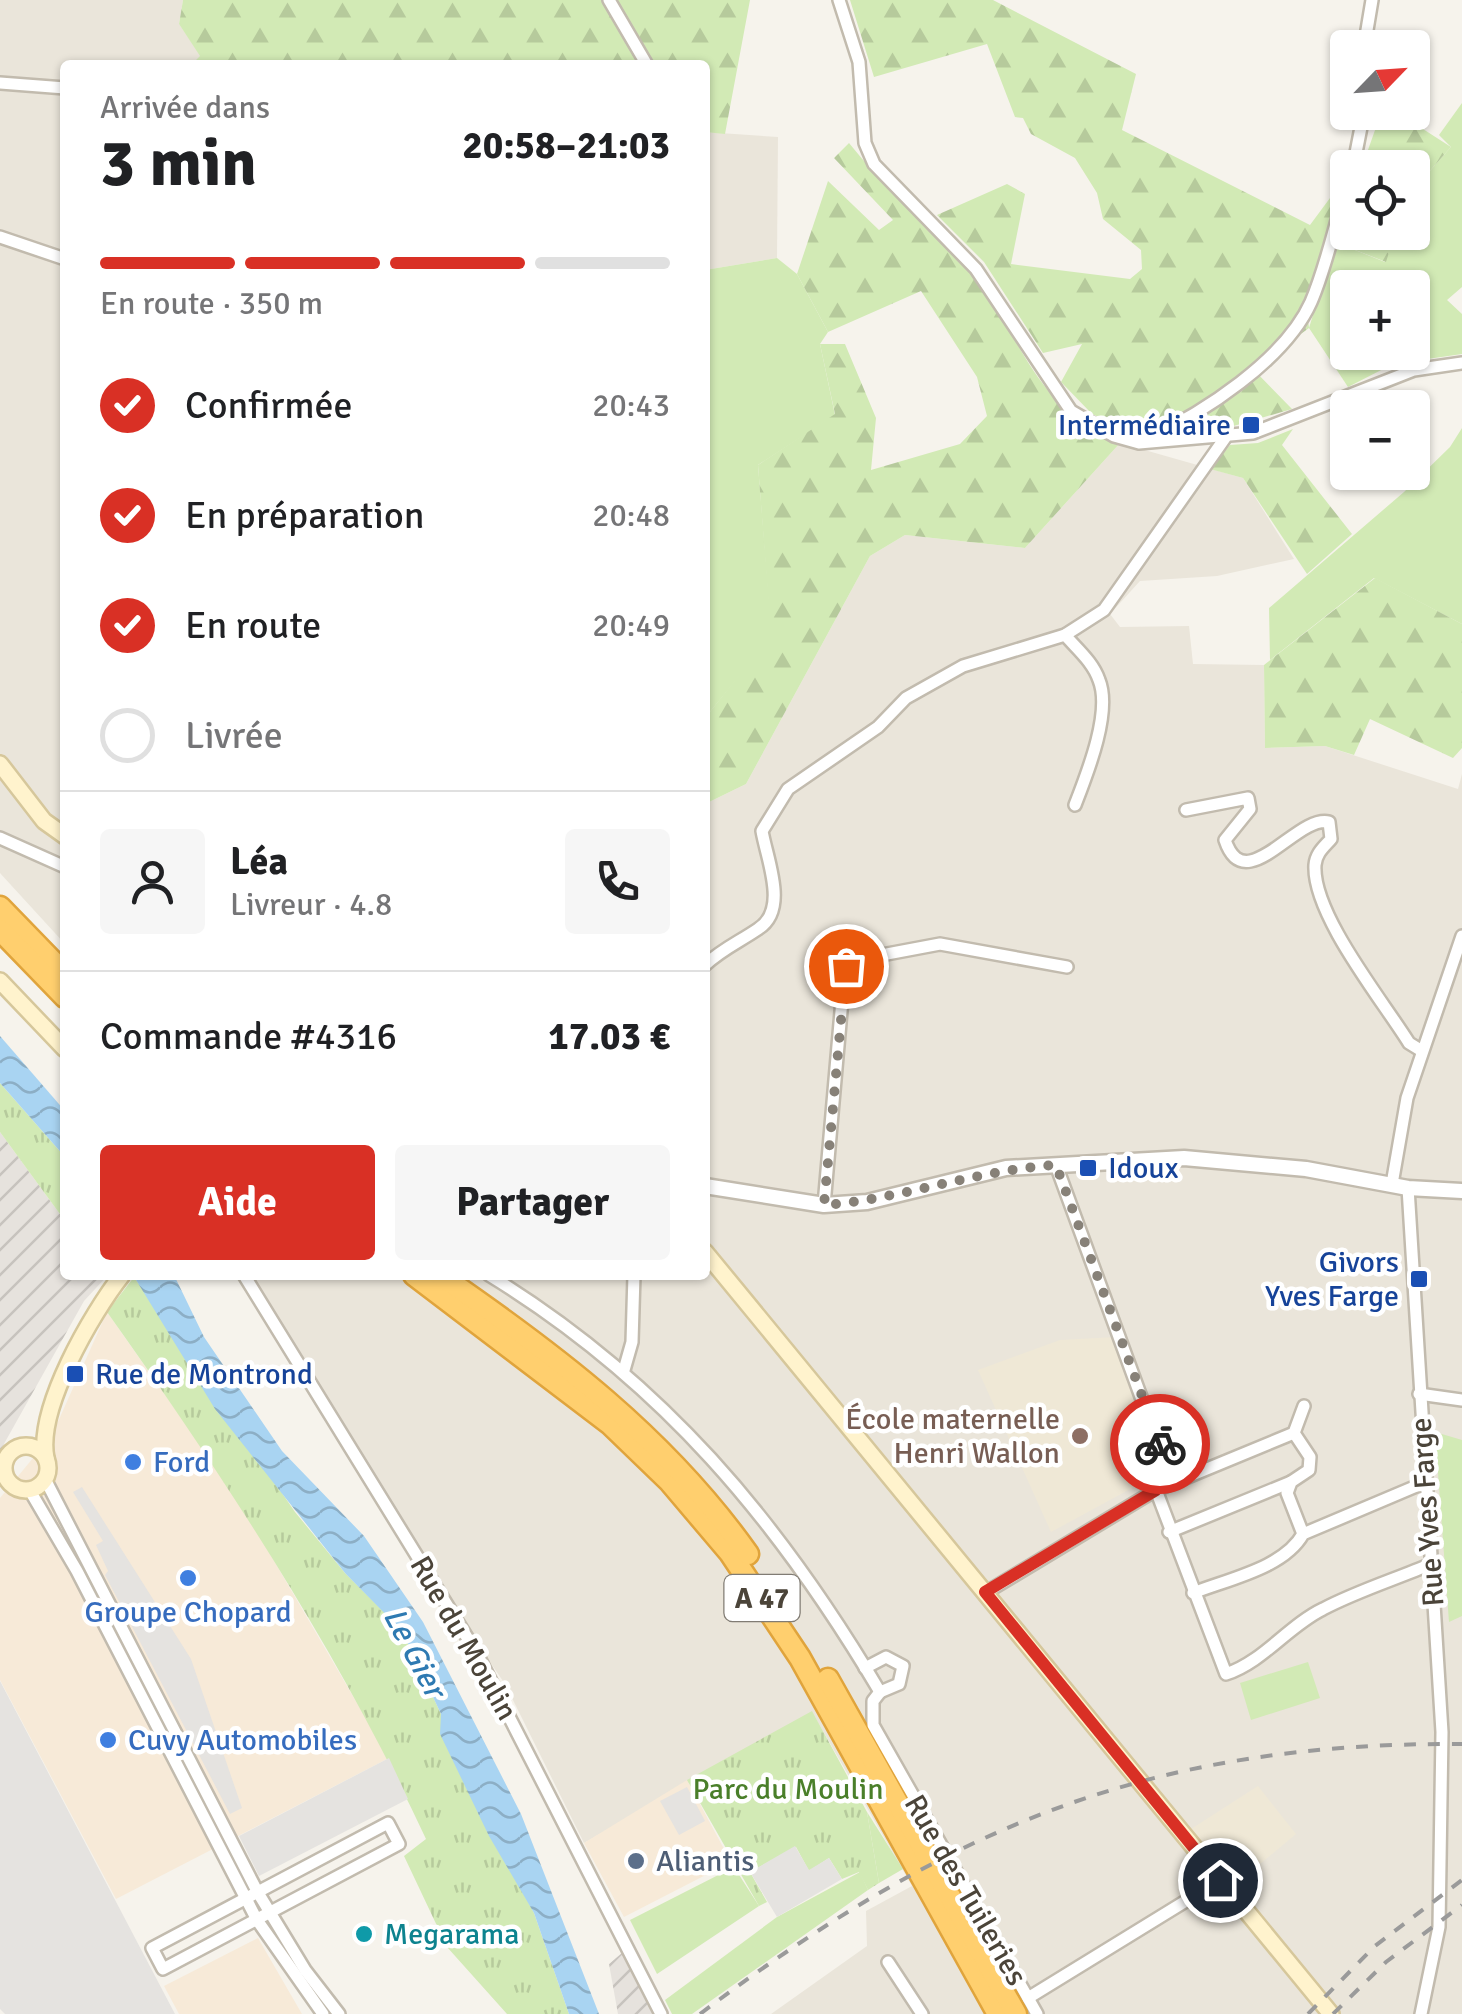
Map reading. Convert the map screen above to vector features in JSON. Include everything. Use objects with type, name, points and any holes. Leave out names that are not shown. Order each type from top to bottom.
[{"type":"highway","points":[[0,907],[60,969]]},
{"type":"highway","points":[[0,930],[60,992]]},
{"type":"highway","name":"A 47","points":[[421,1280],[610,1424],[669,1482],[730,1553],[800,1658],[998,2014]]},
{"type":"highway","name":"A 47","points":[[447,1280],[586,1381],[628,1418],[708,1502],[813,1652],[973,1937],[992,1958],[1024,2009]]},
{"type":"highway","points":[[930,1893],[989,2014]]},
{"type":"main road","points":[[0,764],[44,821],[60,832]]},
{"type":"main road","points":[[0,982],[60,1043]]},
{"type":"main road","points":[[710,1258],[1331,2014]]},
{"type":"main road","points":[[46,1422],[45,1479],[10,1483],[9,1455],[46,1422],[78,1347],[118,1280]]},
{"type":"main road","points":[[21,1446],[35,1448],[46,1458]]},
{"type":"street","points":[[609,0],[644,60]]},
{"type":"street","points":[[839,0],[859,62],[865,143],[874,164],[976,269],[1071,411],[1090,425],[1139,443],[1225,438],[1289,422],[1414,370],[1462,363]]},
{"type":"street","points":[[1367,30],[1372,0]]},
{"type":"street","points":[[0,83],[60,88]]},
{"type":"street","points":[[0,237],[60,257]]},
{"type":"street","points":[[1139,443],[1179,424],[1258,370],[1310,305],[1330,241]]},
{"type":"street","points":[[710,960],[724,947],[763,927],[776,900],[762,832],[788,788],[878,727],[906,698],[964,666],[1065,635],[1104,610],[1225,438]]},
{"type":"street","points":[[1065,635],[1092,665],[1102,686],[1092,764],[1075,805]]},
{"type":"street","points":[[1186,810],[1248,798],[1250,810],[1224,840],[1230,854],[1239,860],[1260,858],[1319,819],[1329,822],[1331,839],[1318,854],[1315,866],[1328,913],[1409,1043],[1422,1051]]},
{"type":"street","points":[[0,838],[60,865]]},
{"type":"street","points":[[1392,1184],[1407,1098],[1462,936]]},
{"type":"street","points":[[824,1205],[846,966],[855,960],[940,944],[1067,967]]},
{"type":"street","points":[[710,1187],[824,1205],[867,1202],[1006,1168],[1184,1158],[1306,1169],[1408,1188],[1462,1191]]},
{"type":"street","points":[[1056,1165],[1159,1435],[1162,1454],[1156,1490],[1226,1674],[1254,1660],[1274,1639],[1322,1609],[1432,1564]]},
{"type":"street","name":"Rue Yves Farge","points":[[1408,1188],[1442,1732],[1439,1926],[1421,2014]]},
{"type":"street","name":"Rue du Moulin","points":[[247,1280],[476,1652],[661,2014]]},
{"type":"street","name":"Rue des Tuileries","points":[[496,1280],[624,1370],[752,1502],[880,1692],[872,1702],[874,1725],[1024,2009],[1037,2014]]},
{"type":"street","points":[[624,1370],[632,1342],[634,1280]]},
{"type":"street","points":[[1420,1394],[1462,1400]]},
{"type":"street","points":[[985,1592],[1156,1490],[1294,1433],[1304,1406]]},
{"type":"street","points":[[1169,1532],[1292,1482],[1309,1470],[1310,1457],[1294,1433]]},
{"type":"street","points":[[45,1479],[251,1894]]},
{"type":"street","points":[[1292,1482],[1287,1493],[1303,1534]]},
{"type":"street","points":[[1193,1593],[1279,1558],[1296,1548],[1303,1534],[1426,1482]]},
{"type":"street","points":[[10,1483],[54,1528],[251,1894],[323,2014]]},
{"type":"street","points":[[866,1668],[886,1657],[903,1666],[899,1684],[880,1692]]},
{"type":"street","points":[[388,1823],[399,1844],[163,1969],[152,1948],[251,1894],[388,1823]]},
{"type":"street","points":[[1024,2009],[1220,1880]]},
{"type":"street","points":[[264,1917],[339,2014]]},
{"type":"street","points":[[888,1962],[922,2014]]},
{"type":"shaded area","points":[[0,0],[183,0],[179,24],[201,56],[197,60],[60,60],[60,939],[0,873]]},
{"type":"shaded area","points":[[710,132],[778,137],[777,258],[710,269]]},
{"type":"shaded area","points":[[1120,443],[1243,478],[1294,559],[1217,576],[1140,581],[1110,614],[1120,627],[1189,626],[1193,664],[1264,665],[1265,748],[1325,746],[1458,789],[1462,774],[1462,2014],[771,2014],[867,1946],[866,1911],[912,1886],[812,1712],[584,1843],[505,1684],[321,1415],[239,1280],[710,1280],[710,802],[746,784],[870,556],[905,535],[1025,548]]},
{"type":"shaded area","points":[[0,1132],[60,1214],[60,1280],[103,1280],[84,1301],[0,1451]]},
{"type":"shaded area","points":[[107,1312],[238,1499],[389,1758],[116,1899],[0,1680],[0,1498],[52,1435]]},
{"type":"shaded area","name":"École maternelle Henri Wallon","points":[[1116,1337],[1159,1460],[1145,1481],[1051,1532],[978,1370],[1060,1340]]},
{"type":"shaded area","points":[[82,1487],[191,1659],[242,1808],[230,1814],[105,1575],[108,1571],[96,1545],[103,1541],[73,1492]]},
{"type":"shaded area","points":[[0,1681],[175,2014],[5,2014],[0,2009]]},
{"type":"shaded area","points":[[389,1758],[408,1799],[259,1876],[239,1836]]},
{"type":"shaded area","points":[[687,1780],[731,1862],[624,1917],[584,1843]]},
{"type":"shaded area","points":[[1258,1786],[1296,1834],[1236,1884],[1191,1829]]},
{"type":"shaded area","points":[[687,1787],[705,1821],[679,1835],[660,1801]]},
{"type":"shaded area","points":[[795,1846],[809,1870],[829,1858],[842,1879],[777,1917],[750,1872]]},
{"type":"shaded area","points":[[258,1938],[302,2014],[179,2014],[164,1986]]},
{"type":"shaded area","points":[[622,1953],[654,2014],[618,2014],[609,1964]]},
{"type":"green space","points":[[183,0],[750,0],[725,134],[710,132],[710,60],[196,60],[200,56],[179,24]]},
{"type":"green space","points":[[850,0],[993,0],[1136,74],[1122,130],[1310,225],[1330,198],[1330,240],[1327,239],[1306,299],[1309,328],[1253,369],[1292,409],[1220,430],[1181,434],[1168,420],[1132,432],[1092,414],[1061,382],[1082,344],[1043,353],[984,262],[937,215],[1007,184],[1025,194],[1011,264],[1130,279],[1142,269],[1141,250],[1103,219],[1097,193],[1075,158],[1031,134],[1023,118],[1015,117],[987,44],[874,77]]},
{"type":"green space","points":[[1462,103],[1462,287],[1447,300],[1462,314],[1462,354],[1430,359],[1430,270],[1330,270],[1330,360],[1309,328],[1333,250],[1355,250],[1385,262],[1389,250],[1430,250],[1430,171],[1451,147],[1439,135]]},
{"type":"green space","points":[[1375,130],[1424,130],[1451,147],[1430,171],[1430,150],[1368,150]]},
{"type":"green space","points":[[849,143],[971,272],[1032,369],[1066,410],[1120,443],[1025,548],[905,535],[870,556],[746,784],[710,802],[710,712],[771,635],[758,465],[835,414],[820,344],[845,344],[876,418],[871,470],[960,444],[987,416],[977,377],[921,291],[828,332],[797,274],[828,181],[879,230],[893,220],[834,158]]},
{"type":"green space","points":[[1355,250],[1390,250],[1386,262]]},
{"type":"green space","points":[[777,258],[797,274],[828,332],[820,344],[835,415],[758,465],[772,636],[710,712],[710,269]]},
{"type":"green space","points":[[1337,370],[1381,370],[1348,387]]},
{"type":"green space","points":[[1462,428],[1462,624],[1374,578],[1270,660],[1269,608],[1406,490],[1430,490],[1430,467]]},
{"type":"green space","points":[[1293,429],[1282,445],[1352,534],[1307,574],[1243,478],[1210,469],[1230,445],[1258,443]]},
{"type":"green space","points":[[1375,578],[1462,624],[1462,748],[1453,758],[1370,719],[1354,755],[1325,746],[1265,748],[1264,665]]},
{"type":"green space","points":[[0,1083],[60,1151],[60,1214],[0,1132]]},
{"type":"green space","points":[[132,1280],[136,1280],[295,1512],[345,1573],[402,1630],[441,1714],[441,1734],[534,1913],[569,2014],[507,2014],[447,1947],[404,1856],[426,1839],[356,1701],[237,1503],[107,1312]]},
{"type":"green space","points":[[1435,1432],[1462,1440],[1462,1616],[1449,1622]]},
{"type":"green space","points":[[1308,1662],[1320,1698],[1251,1720],[1240,1683]]},
{"type":"green space","name":"Parc du Moulin","points":[[812,1711],[867,1812],[879,1883],[868,1890],[859,1872],[842,1879],[829,1858],[809,1871],[796,1847],[750,1872],[767,1902],[759,1906],[687,1780]]},
{"type":"green space","points":[[867,1812],[903,1869],[879,1883]]},
{"type":"green space","points":[[734,1867],[759,1906],[657,1974],[630,1920]]},
{"type":"green space","points":[[860,1872],[868,1890],[692,2014],[672,2014],[665,2000],[777,1917]]},
{"type":"water","points":[[0,1036],[60,1105],[60,1151],[0,1083]]},
{"type":"water","name":"Le Gier","points":[[136,1280],[176,1280],[204,1337],[282,1451],[364,1536],[423,1622],[521,1814],[599,2014],[569,2014],[534,1913],[489,1836],[440,1734],[441,1714],[402,1631],[345,1573],[215,1409]]},
{"type":"railway","points":[[700,2014],[879,1893],[967,1846],[1056,1809],[1148,1780],[1246,1759],[1350,1747],[1462,1744]]},
{"type":"railway","points":[[1308,2014],[1375,1946],[1462,1880]]},
{"type":"railway","points":[[1333,2014],[1386,1962],[1462,1905]]},
{"type":"way so far","points":[[846,966],[824,1205],[867,1202],[1006,1168],[1056,1165],[1160,1444]]},
{"type":"place","name":"Intermédiaire","points":[[1251,425]]},
{"type":"place","name":"Idoux","points":[[1088,1168]]},
{"type":"place","name":"Givors Yves Farge","points":[[1419,1279]]},
{"type":"place","name":"Rue de Montrond","points":[[75,1374]]},
{"type":"place","name":"École maternelle Henri Wallon","points":[[1080,1436]]},
{"type":"place","name":"Ford","points":[[133,1462]]},
{"type":"place","name":"Groupe Chopard","points":[[188,1578]]},
{"type":"place","name":"Cuvy Automobiles","points":[[108,1740]]},
{"type":"place","name":"Aliantis","points":[[636,1861]]},
{"type":"place","name":"Megarama","points":[[364,1934]]},
{"type":"route","points":[[1160,1444],[1156,1490],[985,1592],[1220,1880]]}]
